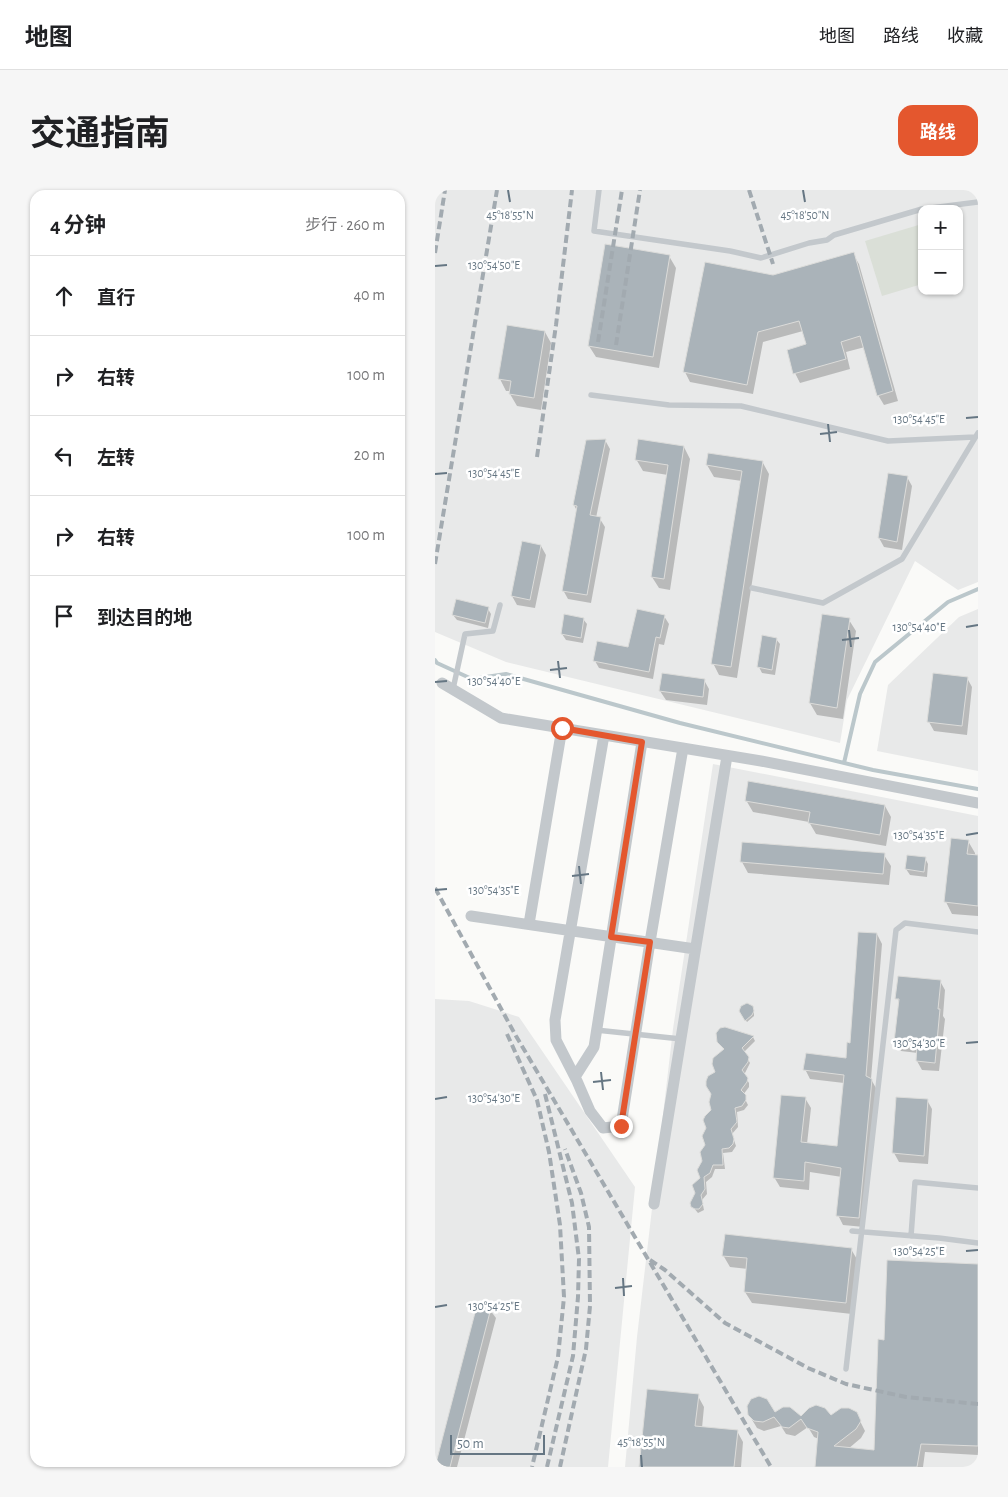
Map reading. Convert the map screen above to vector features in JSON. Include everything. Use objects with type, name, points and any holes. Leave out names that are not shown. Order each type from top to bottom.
[{"type":"street","points":[[442,683],[454,685],[501,718],[683,748],[978,803]]},
{"type":"street","points":[[529,924],[562,728]]},
{"type":"street","points":[[604,735],[555,1020],[556,1040],[590,1111],[603,1128],[621,1126],[683,748]]},
{"type":"street","points":[[575,1077],[594,1047],[642,742]]},
{"type":"street","points":[[654,1204],[727,756]]},
{"type":"street","points":[[471,916],[695,949]]},
{"type":"lane","points":[[599,190],[595,231],[730,251],[761,258],[809,243],[827,240],[834,235],[918,210]]},
{"type":"lane","points":[[954,205],[978,202]]},
{"type":"lane","points":[[591,395],[669,405],[741,406],[888,441],[977,435]]},
{"type":"lane","points":[[752,588],[823,603],[902,559],[977,435]]},
{"type":"lane","points":[[454,685],[465,634],[493,631],[500,605]]},
{"type":"lane","points":[[846,1369],[896,930],[905,923],[978,932]]},
{"type":"lane","points":[[596,1030],[681,1039]]},
{"type":"lane","points":[[911,1236],[915,1182],[978,1188]]},
{"type":"lane","points":[[852,1231],[978,1244]]},
{"type":"shaded area","points":[[435,190],[978,190],[978,582],[958,590],[915,561],[847,700],[840,743],[506,662],[435,632]]},
{"type":"shaded area","points":[[918,225],[918,285],[882,296],[865,241]]},
{"type":"shaded area","points":[[978,609],[978,771],[877,751],[888,685],[959,617]]},
{"type":"shaded area","points":[[713,764],[978,816],[978,1467],[625,1467],[637,1337],[673,1029]]},
{"type":"shaded area","points":[[435,999],[469,1001],[519,1017],[635,1187],[608,1467],[435,1467]]},
{"type":"building","points":[[605,244],[670,255],[653,357],[588,346]]},
{"type":"building","points":[[854,252],[893,391],[877,396],[860,336],[841,342],[846,359],[793,374],[787,350],[806,344],[799,321],[758,332],[747,385],[683,372],[705,262],[773,275]]},
{"type":"building","points":[[507,325],[545,331],[534,398],[509,394],[511,381],[498,379]]},
{"type":"building","points":[[606,439],[590,515],[601,517],[587,595],[562,591],[577,506],[573,505],[586,440]]},
{"type":"building","points":[[638,439],[684,446],[664,579],[651,577],[668,465],[635,460]]},
{"type":"building","points":[[708,453],[763,461],[731,667],[711,664],[742,471],[706,465]]},
{"type":"building","points":[[888,473],[908,476],[897,542],[878,538]]},
{"type":"building","points":[[522,541],[541,545],[530,600],[511,596]]},
{"type":"building","points":[[456,599],[489,607],[485,623],[452,615]]},
{"type":"building","points":[[637,609],[665,615],[660,638],[656,637],[649,672],[593,661],[597,641],[628,647]]},
{"type":"building","points":[[564,614],[584,618],[581,638],[561,634]]},
{"type":"building","points":[[822,614],[850,618],[837,708],[809,703]]},
{"type":"building","points":[[762,635],[777,638],[772,670],[757,667]]},
{"type":"building","points":[[662,673],[705,679],[703,697],[659,691]]},
{"type":"building","points":[[933,673],[968,677],[962,726],[927,722]]},
{"type":"building","points":[[748,781],[885,805],[880,835],[808,823],[810,812],[745,801]]},
{"type":"building","points":[[951,838],[969,840],[967,854],[978,855],[978,906],[944,902]]},
{"type":"building","points":[[742,842],[885,853],[883,874],[740,862]]},
{"type":"building","points":[[907,855],[926,857],[924,872],[905,869]]},
{"type":"building","points":[[858,932],[877,933],[866,1076],[872,1079],[859,1218],[836,1216],[841,1168],[805,1162],[804,1181],[773,1178],[781,1095],[806,1097],[801,1142],[837,1146],[844,1075],[803,1070],[806,1053],[846,1058],[847,1042],[850,1043]]},
{"type":"building","points":[[898,976],[941,980],[935,1063],[916,1061],[917,1045],[894,1042],[899,999],[895,999]]},
{"type":"building","points":[[747,1003],[753,1006],[754,1011],[745,1021],[739,1011],[741,1006]]},
{"type":"building","points":[[725,1027],[754,1036],[742,1048],[749,1057],[742,1070],[748,1078],[741,1090],[746,1095],[746,1100],[742,1106],[735,1108],[737,1122],[731,1129],[734,1139],[733,1144],[729,1148],[722,1149],[723,1165],[713,1165],[710,1173],[704,1177],[705,1189],[701,1195],[703,1204],[699,1209],[695,1209],[691,1207],[690,1203],[695,1193],[692,1185],[700,1178],[697,1170],[702,1161],[700,1152],[705,1145],[702,1136],[706,1128],[703,1120],[711,1110],[709,1102],[711,1094],[706,1086],[706,1081],[708,1076],[715,1072],[712,1064],[713,1058],[724,1049],[717,1042],[716,1033],[720,1028]]},
{"type":"building","points":[[896,1097],[928,1099],[924,1156],[892,1153]]},
{"type":"building","points":[[725,1234],[852,1248],[846,1303],[744,1292],[747,1258],[722,1256]]},
{"type":"building","points":[[887,1260],[978,1264],[978,1446],[921,1444],[917,1467],[815,1467],[818,1432],[807,1428],[801,1419],[789,1428],[782,1427],[774,1417],[763,1422],[754,1421],[748,1415],[747,1406],[751,1399],[759,1396],[767,1399],[775,1412],[783,1407],[790,1407],[801,1416],[809,1408],[816,1405],[825,1408],[831,1415],[841,1408],[849,1408],[857,1412],[861,1421],[856,1429],[834,1446],[874,1450],[878,1339],[884,1340]]},
{"type":"building","points":[[477,1305],[491,1308],[450,1467],[435,1467]]},
{"type":"building","points":[[647,1389],[699,1394],[695,1426],[738,1430],[734,1467],[639,1467]]},
{"type":"waterway","points":[[844,763],[860,694],[875,662],[948,602],[978,589]]},
{"type":"waterway","points":[[435,660],[437,663],[472,679],[506,674],[680,723],[873,770],[978,789]]},
{"type":"railway","points":[[435,253],[445,190]]},
{"type":"railway","points":[[435,564],[497,190]]},
{"type":"railway","points":[[537,457],[556,325],[572,190]]},
{"type":"railway","points":[[598,342],[622,190]]},
{"type":"railway","points":[[616,345],[640,190]]},
{"type":"railway","points":[[749,190],[773,264]]},
{"type":"railway","points":[[435,888],[516,1036],[771,1467]]},
{"type":"railway","points":[[507,1034],[537,1100],[549,1152],[560,1225],[564,1297],[558,1357],[532,1467]]},
{"type":"railway","points":[[545,1094],[572,1203],[579,1259],[573,1356],[547,1467]]},
{"type":"railway","points":[[560,1467],[586,1349],[590,1306],[589,1227],[581,1193],[565,1149]]},
{"type":"railway","points":[[650,1260],[665,1270],[725,1323],[808,1368],[846,1384],[906,1397],[978,1404]]},
{"type":"route","points":[[562,728],[642,742],[611,937],[650,942],[621,1126]]}]
